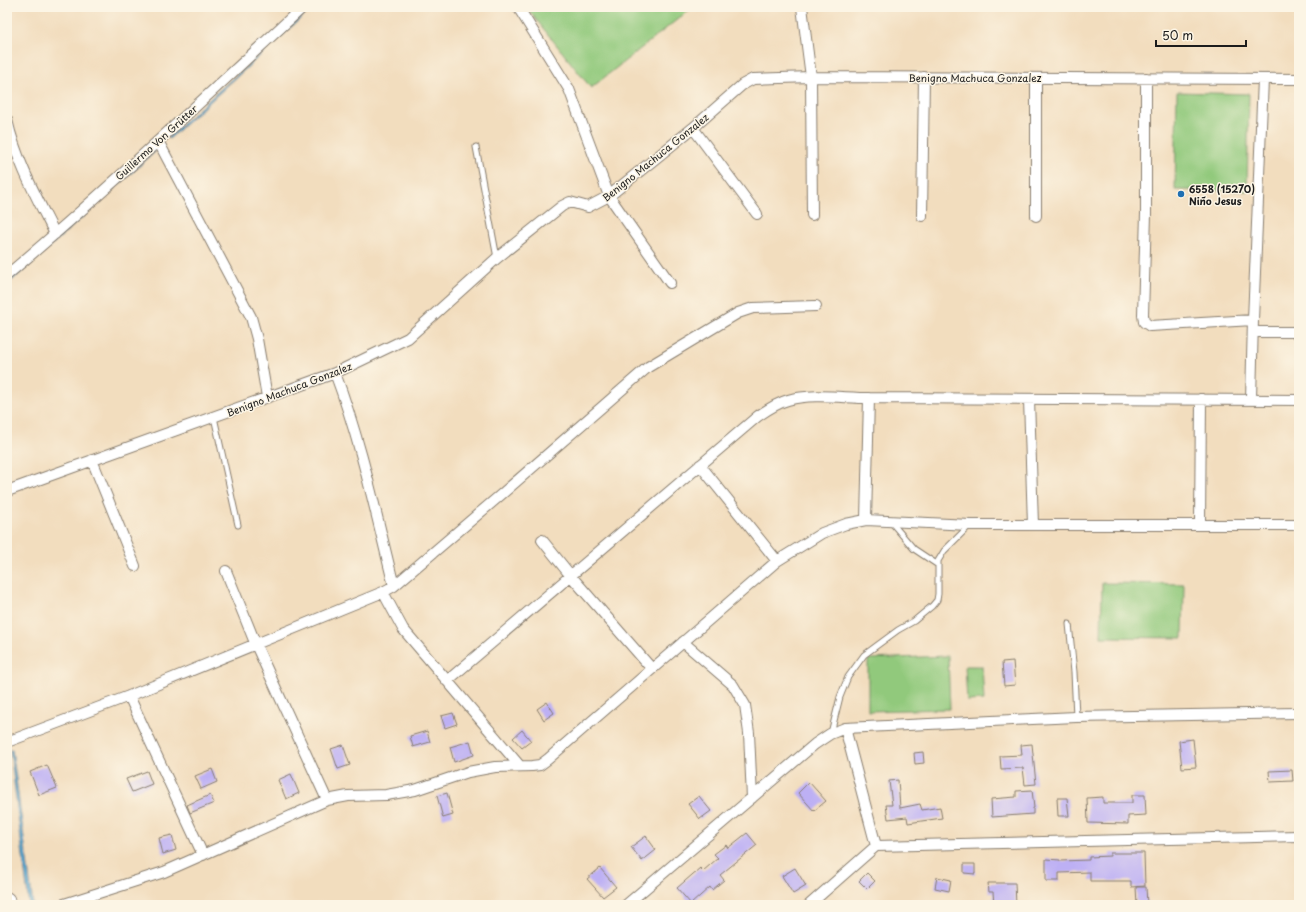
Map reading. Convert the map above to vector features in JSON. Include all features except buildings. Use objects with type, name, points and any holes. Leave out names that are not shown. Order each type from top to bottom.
[{"type":"main road","points":[[7,900],[8,905]]},
{"type":"street","name":"Guillermo Von Grütter","points":[[7,274],[55,234],[303,7]]},
{"type":"street","points":[[518,7],[569,88],[609,196],[670,283]]},
{"type":"street","points":[[802,7],[810,77],[812,216]]},
{"type":"street","name":"Benigno Machuca Gonzalez","points":[[7,491],[335,373],[408,338],[497,258],[566,204],[573,202],[588,207],[609,196],[693,128],[742,85],[753,80],[810,77],[1299,79]]},
{"type":"street","points":[[922,216],[924,77]]},
{"type":"street","points":[[1036,78],[1036,216]]},
{"type":"street","points":[[1146,78],[1144,322],[1150,326],[1253,320]]},
{"type":"street","points":[[1251,400],[1263,79]]},
{"type":"street","points":[[7,120],[10,132],[29,179],[55,234]]},
{"type":"street","points":[[693,128],[758,214]]},
{"type":"street","points":[[158,141],[251,317],[257,339],[267,397]]},
{"type":"street","points":[[7,742],[129,696],[384,592],[394,586],[648,367],[738,313],[753,308],[816,306]]},
{"type":"street","points":[[1253,332],[1299,332]]},
{"type":"street","points":[[335,373],[349,409],[359,444],[394,586]]},
{"type":"street","points":[[447,681],[758,416],[787,401],[811,397],[1299,400]]},
{"type":"street","points":[[866,520],[869,398]]},
{"type":"street","points":[[1029,398],[1033,525]]},
{"type":"street","points":[[1200,525],[1201,399]]},
{"type":"street","points":[[92,460],[135,566]]},
{"type":"street","points":[[700,465],[777,561]]},
{"type":"street","points":[[61,905],[164,872],[327,800],[348,796],[386,795],[415,790],[468,772],[495,767],[540,765],[548,760],[777,561],[822,533],[846,524],[866,520],[970,525],[1299,525]]},
{"type":"street","points":[[542,540],[571,576],[652,669]]},
{"type":"street","points":[[226,571],[256,645],[327,800]]},
{"type":"street","points":[[384,592],[403,629],[519,765]]},
{"type":"street","points":[[683,642],[732,685],[745,705],[749,733],[752,798]]},
{"type":"street","points":[[129,696],[203,855]]},
{"type":"street","points":[[626,905],[815,744],[830,734],[845,728],[1076,717],[1299,713]]},
{"type":"street","points":[[845,728],[876,846]]},
{"type":"street","points":[[809,905],[876,846],[1299,836]]},
{"type":"lane","points":[[476,147],[497,258]]},
{"type":"lane","points":[[214,417],[238,525]]},
{"type":"lane","points":[[890,521],[914,549],[938,564]]},
{"type":"lane","points":[[830,734],[840,696],[848,677],[864,655],[898,630],[914,621],[937,600],[938,561],[954,539],[970,525]]},
{"type":"lane","points":[[1069,624],[1074,672],[1076,717]]},
{"type":"green space","points":[[526,7],[693,7],[591,88]]},
{"type":"green space","points":[[1177,92],[1249,94],[1247,191],[1175,190]]},
{"type":"green space","points":[[1102,583],[1184,584],[1183,638],[1101,637]]},
{"type":"green space","points":[[948,656],[950,709],[868,711],[868,659]]},
{"type":"green space","points":[[965,666],[982,666],[984,700],[967,701]]},
{"type":"water","points":[[311,7],[313,7],[169,139],[168,137]]},
{"type":"water","points":[[156,149],[157,150],[7,285],[7,282]]},
{"type":"water","points":[[12,749],[33,905],[29,905],[10,750]]},
{"type":"place","name":"6558 (15270) Niño Jesus","points":[[1181,194]]}]
